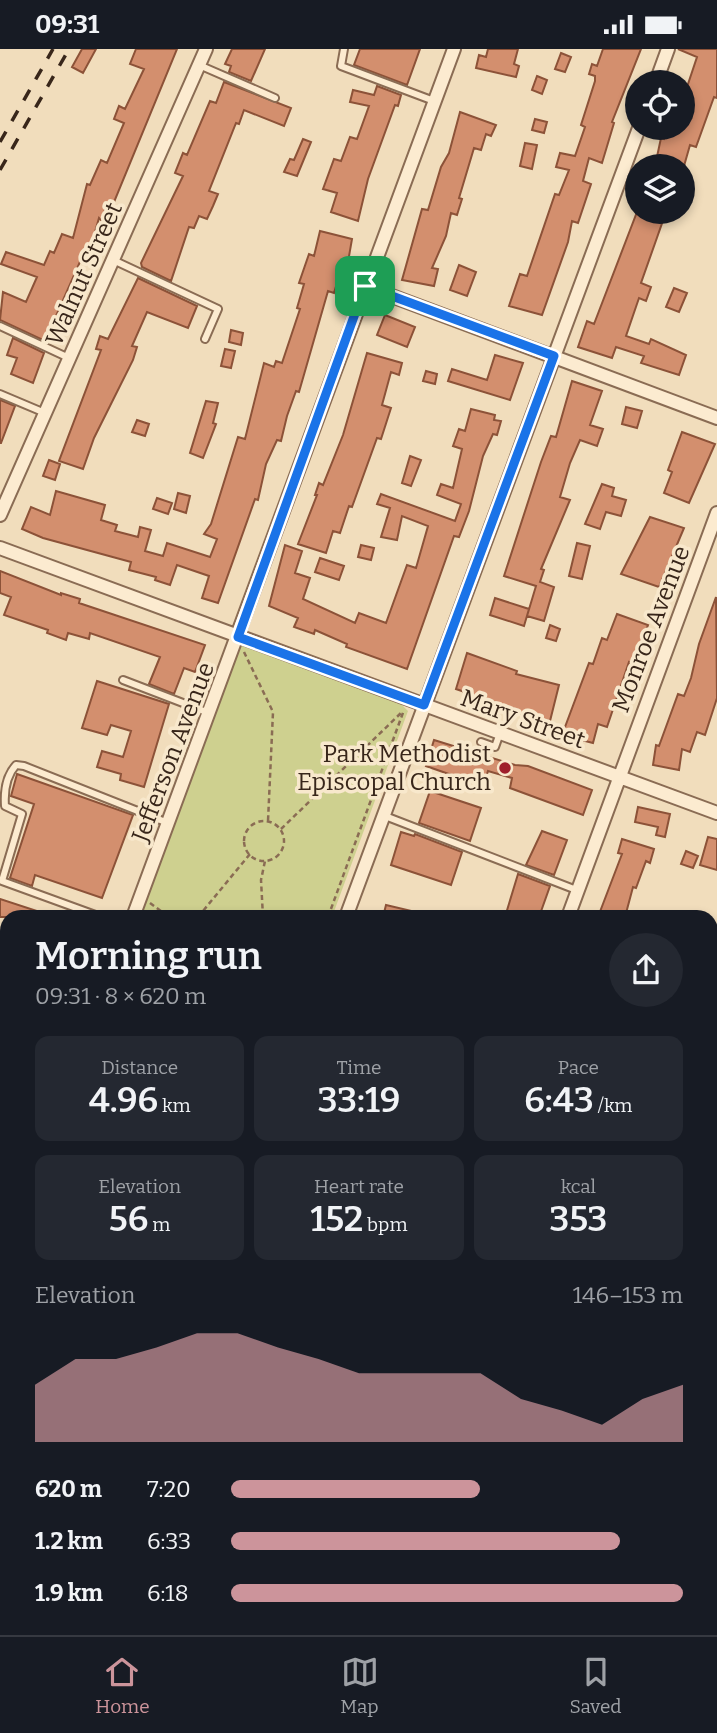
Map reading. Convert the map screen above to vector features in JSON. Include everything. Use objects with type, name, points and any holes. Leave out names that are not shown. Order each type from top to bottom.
[{"type":"street","name":"Walnut Street","points":[[0,515],[206,49]]},
{"type":"street","name":"Jefferson Avenue","points":[[136,910],[209,713],[240,643],[365,286],[454,49]]},
{"type":"street","points":[[660,70],[668,49]]},
{"type":"street","points":[[349,910],[635,140]]},
{"type":"street","points":[[365,286],[717,418]]},
{"type":"street","name":"Monroe Avenue","points":[[571,910],[618,776],[717,513]]},
{"type":"street","name":"Mary Street","points":[[0,548],[240,643],[424,705],[717,813]]},
{"type":"lane","points":[[344,49],[341,66],[434,101]]},
{"type":"lane","points":[[199,65],[275,98]]},
{"type":"lane","points":[[113,261],[218,309],[205,339]]},
{"type":"lane","points":[[0,326],[69,358]]},
{"type":"lane","points":[[0,394],[45,413]]},
{"type":"lane","points":[[123,680],[209,713]]},
{"type":"lane","points":[[481,742],[495,747],[500,733]]},
{"type":"lane","points":[[81,910],[2,881],[22,814],[5,806],[4,791],[12,768],[16,765],[24,767],[169,823]]},
{"type":"lane","points":[[383,815],[579,891]]},
{"type":"path","points":[[240,643],[255,653]]},
{"type":"path","points":[[238,661],[240,643]]},
{"type":"path","points":[[240,643],[273,712],[268,821]]},
{"type":"path","points":[[392,705],[404,710]]},
{"type":"path","points":[[281,829],[404,710]]},
{"type":"path","points":[[331,910],[404,710]]},
{"type":"path","points":[[268,821],[281,829],[284,841],[281,853],[265,861],[250,854],[244,843],[247,832],[256,823],[268,821]]},
{"type":"path","points":[[204,910],[250,854]]},
{"type":"path","points":[[263,910],[261,880],[265,861]]},
{"type":"path","points":[[150,903],[160,910]]},
{"type":"green space","points":[[243,645],[401,704],[408,711],[335,910],[143,910],[237,648]]},
{"type":"building","points":[[82,49],[96,49],[83,73],[72,67]]},
{"type":"building","points":[[136,49],[177,49],[112,207],[107,205],[101,220],[99,218],[88,257],[83,255],[45,341],[0,320],[3,292],[26,302],[37,277],[1,264],[6,252],[44,265],[50,251],[54,253],[62,234],[73,238],[87,184],[90,185],[101,160],[107,163],[124,123],[114,119],[119,106],[125,109],[144,69],[130,64]]},
{"type":"building","points":[[232,49],[265,49],[251,81],[229,72],[231,66],[225,64]]},
{"type":"building","points":[[360,49],[420,49],[407,85],[354,65]]},
{"type":"building","points":[[488,49],[518,49],[514,64],[519,66],[516,77],[476,68],[479,55],[486,57]]},
{"type":"building","points":[[603,49],[641,49],[633,70],[625,70],[625,89],[612,122],[614,123],[602,163],[589,158],[583,181],[591,184],[578,223],[572,221],[568,242],[542,315],[509,306],[520,274],[527,276],[555,194],[559,195],[569,170],[556,167],[560,153],[575,156],[585,127],[581,125],[595,81],[595,76],[589,74],[592,64],[597,66]]},
{"type":"building","points":[[678,49],[717,49],[717,98],[714,97],[696,147],[690,145],[687,154],[658,154],[661,140],[695,140],[695,70],[693,70],[697,57]]},
{"type":"building","points":[[561,53],[571,57],[565,72],[555,69]]},
{"type":"building","points":[[537,76],[547,80],[542,94],[532,90]]},
{"type":"building","points":[[224,82],[291,108],[284,126],[244,110],[239,124],[236,123],[209,191],[218,194],[213,206],[207,219],[199,216],[194,228],[189,227],[171,281],[142,267],[141,263],[183,176],[175,173],[183,153],[187,155],[210,101],[216,103]]},
{"type":"building","points":[[377,86],[401,95],[368,179],[358,221],[331,212],[337,193],[323,189],[334,159],[341,161],[350,137],[357,139],[369,106],[350,102],[353,90],[374,95]]},
{"type":"building","points":[[460,112],[496,125],[491,136],[486,134],[481,150],[474,148],[459,198],[462,199],[457,215],[451,213],[446,236],[432,268],[438,269],[434,286],[402,280],[422,209],[428,210],[441,167],[449,153]]},
{"type":"building","points":[[535,119],[547,122],[544,133],[532,130]]},
{"type":"building","points":[[303,139],[311,142],[297,176],[284,172],[290,159],[294,160]]},
{"type":"building","points":[[525,143],[537,145],[532,169],[520,166]]},
{"type":"building","points":[[632,224],[662,224],[641,283],[651,287],[646,301],[639,298],[626,336],[649,344],[651,339],[686,355],[679,375],[641,363],[644,356],[616,347],[612,358],[578,347],[587,321],[594,324]]},
{"type":"building","points":[[320,231],[352,239],[348,262],[344,275],[340,273],[334,293],[328,291],[299,392],[296,391],[281,441],[277,440],[266,464],[258,500],[255,499],[218,603],[202,598],[209,576],[177,565],[170,585],[155,580],[156,577],[129,570],[131,562],[43,538],[22,529],[31,507],[50,515],[56,491],[105,505],[101,520],[117,525],[115,531],[138,537],[140,527],[151,530],[145,551],[163,556],[167,543],[210,557],[217,539],[204,534],[211,524],[238,437],[245,439],[264,363],[274,367],[276,361],[282,363],[300,309],[297,308],[304,284],[299,283],[309,254],[314,256]]},
{"type":"building","points":[[459,265],[476,272],[467,296],[450,290]]},
{"type":"building","points":[[138,278],[197,306],[188,328],[147,312],[132,346],[137,347],[133,360],[94,438],[83,469],[59,461],[101,350],[96,349],[100,336],[108,339]]},
{"type":"building","points":[[674,288],[687,293],[679,312],[666,307]]},
{"type":"building","points":[[385,315],[415,327],[407,347],[377,335]]},
{"type":"building","points":[[231,330],[243,333],[241,345],[229,342]]},
{"type":"building","points":[[13,338],[44,353],[33,383],[11,374],[17,358],[7,355]]},
{"type":"building","points":[[225,349],[235,351],[231,368],[221,366]]},
{"type":"building","points":[[367,353],[402,363],[399,375],[391,372],[382,405],[391,408],[381,439],[377,438],[352,507],[349,506],[340,533],[333,531],[326,553],[298,544],[319,483],[323,485],[343,435]]},
{"type":"building","points":[[495,355],[523,363],[510,400],[448,381],[452,369],[487,380]]},
{"type":"building","points":[[426,371],[437,374],[435,384],[423,381]]},
{"type":"building","points":[[572,381],[602,391],[590,425],[603,429],[597,446],[580,440],[570,463],[560,497],[570,500],[541,569],[544,570],[540,582],[554,587],[544,621],[527,616],[536,586],[504,576],[541,462],[551,436],[556,437]]},
{"type":"building","points":[[0,400],[15,406],[1,443],[0,443]]},
{"type":"building","points":[[206,401],[218,403],[213,423],[216,424],[203,458],[190,453]]},
{"type":"building","points":[[626,407],[642,411],[637,428],[622,424]]},
{"type":"building","points":[[471,409],[495,415],[494,420],[501,421],[497,435],[493,434],[483,456],[469,511],[459,537],[454,536],[407,669],[346,647],[347,644],[315,630],[314,634],[294,627],[298,618],[269,606],[285,545],[302,551],[295,573],[310,578],[303,599],[355,623],[359,613],[386,623],[407,565],[416,568],[428,526],[402,516],[397,540],[381,537],[390,508],[377,504],[381,494],[455,521],[461,504],[437,495],[441,484],[453,488],[462,449],[453,446],[459,429],[465,431]]},
{"type":"building","points":[[137,420],[149,424],[145,436],[132,432]]},
{"type":"building","points":[[682,432],[715,444],[689,503],[664,493],[672,472],[668,470]]},
{"type":"building","points":[[410,456],[421,460],[411,486],[402,483]]},
{"type":"building","points":[[49,460],[60,464],[55,480],[43,476]]},
{"type":"building","points":[[602,484],[614,488],[612,496],[626,500],[621,516],[606,512],[600,529],[585,524]]},
{"type":"building","points":[[178,493],[190,496],[186,513],[174,509]]},
{"type":"building","points":[[157,498],[172,503],[168,514],[153,509]]},
{"type":"building","points":[[650,517],[684,528],[659,587],[621,574]]},
{"type":"building","points":[[577,543],[590,546],[582,579],[569,576]]},
{"type":"building","points":[[361,545],[374,548],[371,560],[358,557]]},
{"type":"building","points":[[320,558],[344,566],[339,580],[315,572]]},
{"type":"building","points":[[0,571],[61,595],[80,599],[79,603],[205,645],[195,672],[184,668],[174,694],[149,684],[160,657],[90,633],[89,639],[68,633],[66,640],[47,633],[48,630],[4,615],[11,597],[0,593]]},
{"type":"building","points":[[716,597],[717,698],[705,735],[697,732],[690,752],[682,749],[679,770],[653,765],[656,745],[659,746],[678,694],[684,696],[691,678],[699,644]]},
{"type":"building","points":[[495,598],[529,609],[524,626],[490,615]]},
{"type":"building","points":[[617,614],[648,625],[633,664],[629,662],[607,727],[598,724],[593,743],[562,735],[589,663],[593,664],[602,638],[607,640]]},
{"type":"building","points":[[550,625],[560,629],[556,641],[546,638]]},
{"type":"building","points":[[467,653],[517,671],[516,674],[559,685],[550,721],[513,712],[515,709],[456,689]]},
{"type":"building","points":[[97,681],[169,704],[144,787],[120,780],[121,774],[97,767],[102,751],[123,757],[131,731],[111,725],[107,735],[82,728]]},
{"type":"building","points":[[434,740],[515,765],[528,766],[592,790],[583,815],[510,788],[512,778],[488,771],[483,786],[426,766]]},
{"type":"building","points":[[17,774],[133,815],[102,898],[35,875],[32,886],[10,878],[34,804],[11,796]]},
{"type":"building","points":[[430,791],[481,808],[470,841],[419,823]]},
{"type":"building","points":[[638,807],[670,814],[665,837],[656,835],[658,827],[635,822]]},
{"type":"building","points":[[542,831],[567,840],[554,875],[526,865]]},
{"type":"building","points":[[401,832],[414,836],[415,834],[462,852],[451,885],[391,865]]},
{"type":"building","points":[[708,837],[717,839],[717,870],[700,865]]},
{"type":"building","points":[[622,839],[654,849],[650,863],[646,861],[636,888],[633,887],[627,910],[601,910],[622,854],[618,853]]},
{"type":"building","points":[[686,851],[698,856],[693,868],[681,864]]},
{"type":"building","points":[[518,874],[550,886],[541,910],[507,910]]},
{"type":"building","points":[[0,899],[34,910],[0,910]]},
{"type":"building","points":[[386,905],[407,910],[385,910]]},
{"type":"railway","points":[[0,142],[53,49]]},
{"type":"railway","points":[[0,170],[69,49]]},
{"type":"place","name":"Park Methodist Episcopal Church","points":[[505,768]]},
{"type":"route","points":[[365,286],[554,356],[424,705],[238,637],[365,286]]}]
